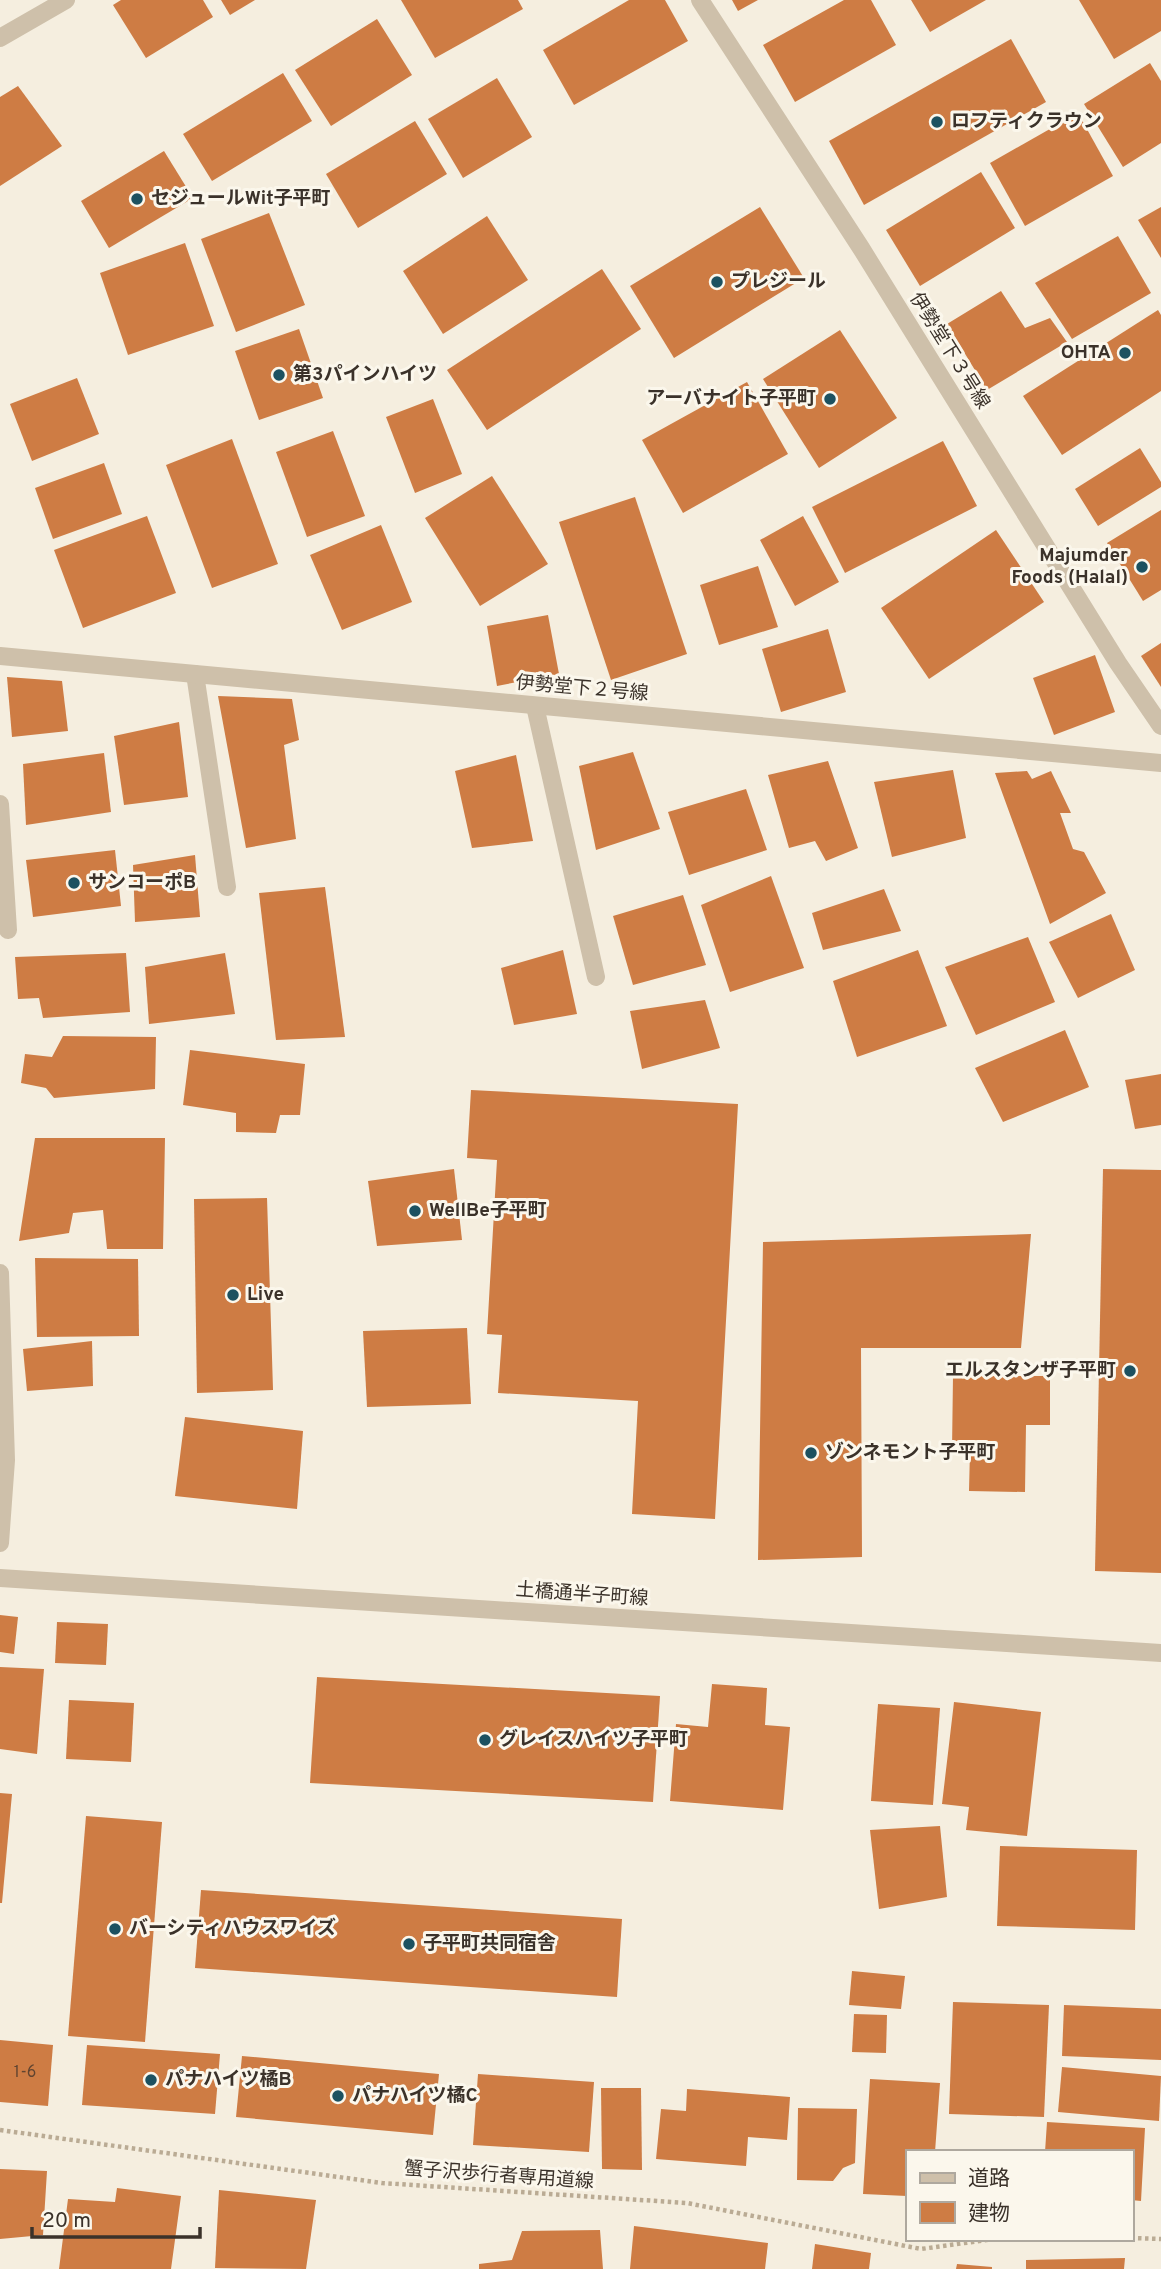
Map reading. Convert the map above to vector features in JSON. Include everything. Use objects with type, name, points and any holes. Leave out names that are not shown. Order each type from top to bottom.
[{"type":"street","points":[[0,38],[66,0]]},
{"type":"street","name":"伊勢堂下３号線","points":[[700,0],[861,248],[1118,663],[1161,726]]},
{"type":"street","name":"伊勢堂下２号線","points":[[0,656],[1161,763]]},
{"type":"street","points":[[195,674],[227,887]]},
{"type":"street","points":[[535,706],[596,977]]},
{"type":"street","points":[[0,804],[8,930]]},
{"type":"street","points":[[0,1273],[6,1460],[0,1543]]},
{"type":"street","name":"土橋通半子町線","points":[[0,1578],[1161,1653]]},
{"type":"path","name":"蟹子沢歩行者専用道線","points":[[0,2130],[382,2183],[687,2203],[921,2249],[979,2241]]},
{"type":"path","points":[[1133,2238],[1161,2239]]},
{"type":"building","points":[[121,0],[203,0],[213,17],[146,58],[113,5]]},
{"type":"building","points":[[221,0],[255,0],[230,15]]},
{"type":"building","points":[[401,0],[518,0],[523,9],[435,58]]},
{"type":"building","points":[[629,0],[665,0],[688,41],[574,105],[543,50]]},
{"type":"building","points":[[732,0],[758,0],[738,11]]},
{"type":"building","points":[[844,0],[871,0],[896,45],[795,102],[763,45]]},
{"type":"building","points":[[911,0],[986,0],[930,32]]},
{"type":"building","points":[[1079,0],[1161,0],[1161,31],[1114,59]]},
{"type":"building","points":[[377,19],[412,75],[331,126],[295,70]]},
{"type":"building","name":"ロフティクラウン","points":[[1011,39],[1046,102],[864,205],[829,141]]},
{"type":"building","points":[[1150,63],[1161,81],[1161,143],[1123,167],[1084,104]]},
{"type":"building","points":[[283,73],[312,121],[212,181],[183,134]]},
{"type":"building","points":[[497,78],[532,137],[463,178],[428,119]]},
{"type":"building","points":[[18,86],[62,146],[0,186],[0,97]]},
{"type":"building","points":[[1078,113],[1113,176],[1025,226],[990,163]]},
{"type":"building","points":[[415,121],[447,174],[358,228],[326,174]]},
{"type":"building","name":"セジュールWit子平町","points":[[164,151],[193,198],[109,248],[81,201]]},
{"type":"building","points":[[981,172],[1015,228],[920,286],[886,230]]},
{"type":"building","name":"プレジール","points":[[760,207],[804,278],[674,358],[630,286]]},
{"type":"building","points":[[1161,207],[1161,258],[1138,220]]},
{"type":"building","points":[[269,213],[305,305],[236,332],[201,239]]},
{"type":"building","points":[[487,216],[528,280],[443,334],[403,271]]},
{"type":"building","points":[[1118,236],[1151,293],[1072,339],[1035,283]]},
{"type":"building","points":[[185,243],[214,326],[128,355],[100,273]]},
{"type":"building","points":[[602,269],[641,329],[487,430],[447,370]]},
{"type":"building","points":[[1001,291],[1025,328],[1050,318],[1067,342],[987,390],[947,324]]},
{"type":"building","name":"OHTA","points":[[1158,310],[1161,315],[1161,391],[1062,455],[1023,396]]},
{"type":"building","name":"第3パインハイツ","points":[[299,329],[323,398],[259,420],[235,351]]},
{"type":"building","name":"アーバナイト子平町","points":[[840,330],[897,418],[819,468],[763,379]]},
{"type":"building","points":[[77,378],[99,434],[32,461],[10,404]]},
{"type":"building","points":[[747,382],[788,454],[683,513],[642,440]]},
{"type":"building","points":[[433,399],[462,474],[415,493],[386,417]]},
{"type":"building","points":[[333,431],[365,516],[307,537],[276,452]]},
{"type":"building","points":[[232,439],[278,564],[212,588],[166,465]]},
{"type":"building","points":[[943,441],[977,506],[845,573],[812,507]]},
{"type":"building","points":[[1140,448],[1161,482],[1161,487],[1098,526],[1075,489]]},
{"type":"building","points":[[104,463],[122,514],[53,539],[35,488]]},
{"type":"building","points":[[492,476],[548,564],[480,606],[425,518]]},
{"type":"building","points":[[635,497],[687,654],[611,680],[559,522]]},
{"type":"building","name":"Majumder Foods (Halal)","points":[[1161,510],[1161,590],[1143,601],[1107,543]]},
{"type":"building","points":[[147,516],[176,593],[83,628],[54,550]]},
{"type":"building","points":[[803,516],[839,582],[795,606],[760,540]]},
{"type":"building","points":[[381,525],[412,602],[342,630],[310,555]]},
{"type":"building","points":[[996,530],[1044,602],[929,679],[881,608]]},
{"type":"building","points":[[758,566],[778,627],[719,645],[700,585]]},
{"type":"building","points":[[548,615],[559,674],[497,686],[487,626]]},
{"type":"building","points":[[828,629],[846,692],[781,712],[762,649]]},
{"type":"building","points":[[1161,643],[1161,687],[1141,656]]},
{"type":"building","points":[[1095,655],[1115,712],[1054,735],[1033,678]]},
{"type":"building","points":[[7,677],[62,681],[68,731],[12,737]]},
{"type":"building","points":[[218,696],[292,699],[299,740],[284,745],[296,839],[246,848]]},
{"type":"building","points":[[179,722],[188,797],[124,805],[114,736]]},
{"type":"building","points":[[633,752],[660,829],[596,850],[579,766]]},
{"type":"building","points":[[104,753],[111,812],[26,825],[23,764]]},
{"type":"building","points":[[516,755],[533,841],[472,848],[455,771]]},
{"type":"building","points":[[828,761],[858,848],[826,861],[815,841],[789,848],[768,775]]},
{"type":"building","points":[[953,770],[966,838],[892,857],[874,782]]},
{"type":"building","points":[[1027,771],[1032,779],[1051,771],[1071,813],[1060,813],[1073,849],[1084,852],[1106,893],[1050,924],[995,773]]},
{"type":"building","points":[[746,789],[767,850],[689,875],[668,812]]},
{"type":"building","name":"サンコーポB","points":[[115,850],[121,906],[33,917],[26,860]]},
{"type":"building","points":[[195,855],[200,917],[135,922],[133,865]]},
{"type":"building","points":[[771,876],[804,968],[730,992],[701,905]]},
{"type":"building","points":[[325,887],[345,1037],[276,1040],[259,893]]},
{"type":"building","points":[[884,889],[901,931],[823,950],[812,913]]},
{"type":"building","points":[[683,895],[706,965],[633,985],[613,916]]},
{"type":"building","points":[[1111,914],[1135,970],[1078,998],[1049,942]]},
{"type":"building","points":[[1028,937],[1055,1002],[976,1035],[945,967]]},
{"type":"building","points":[[563,950],[577,1014],[514,1025],[501,968]]},
{"type":"building","points":[[918,950],[947,1026],[857,1057],[833,981]]},
{"type":"building","points":[[126,953],[130,1012],[43,1018],[39,998],[18,999],[15,957]]},
{"type":"building","points":[[225,953],[235,1014],[149,1024],[145,967]]},
{"type":"building","points":[[705,1000],[720,1048],[642,1069],[630,1011]]},
{"type":"building","points":[[1065,1030],[1089,1087],[1003,1122],[975,1068]]},
{"type":"building","points":[[63,1036],[156,1037],[155,1089],[54,1098],[46,1088],[21,1083],[25,1054],[52,1057]]},
{"type":"building","points":[[190,1050],[305,1064],[300,1115],[280,1115],[276,1133],[236,1132],[236,1113],[183,1105]]},
{"type":"building","points":[[1161,1074],[1161,1125],[1135,1129],[1125,1080]]},
{"type":"building","points":[[471,1090],[738,1104],[715,1519],[632,1514],[638,1401],[498,1393],[502,1335],[487,1334],[497,1160],[467,1158]]},
{"type":"building","points":[[35,1138],[165,1138],[163,1249],[107,1249],[103,1210],[73,1213],[69,1233],[19,1241]]},
{"type":"building","name":"WellBe子平町","points":[[454,1169],[462,1240],[377,1246],[368,1181]]},
{"type":"building","name":"エルスタンザ子平町","points":[[1103,1169],[1161,1170],[1161,1573],[1095,1571]]},
{"type":"building","name":"Live","points":[[267,1198],[273,1390],[197,1393],[194,1199]]},
{"type":"building","name":"ゾンネモント子平町","points":[[1031,1234],[1021,1348],[861,1348],[862,1557],[758,1560],[763,1242]]},
{"type":"building","points":[[35,1258],[138,1259],[139,1336],[37,1337]]},
{"type":"building","points":[[467,1328],[471,1404],[367,1407],[363,1331]]},
{"type":"building","points":[[92,1341],[93,1386],[27,1391],[23,1349]]},
{"type":"building","points":[[953,1376],[1050,1376],[1050,1425],[1026,1425],[1025,1492],[969,1491],[970,1450],[952,1450]]},
{"type":"building","points":[[185,1417],[303,1431],[297,1509],[175,1496]]},
{"type":"building","points":[[0,1615],[18,1617],[14,1654],[0,1652]]},
{"type":"building","points":[[57,1622],[108,1624],[106,1665],[55,1663]]},
{"type":"building","points":[[0,1667],[44,1669],[37,1754],[0,1749]]},
{"type":"building","name":"グレイスハイツ子平町","points":[[317,1677],[660,1696],[653,1802],[310,1783]]},
{"type":"building","points":[[712,1684],[767,1688],[765,1725],[790,1727],[783,1810],[670,1801],[676,1724],[708,1727]]},
{"type":"building","points":[[69,1700],[134,1703],[131,1762],[66,1759]]},
{"type":"building","points":[[954,1702],[1041,1712],[1027,1836],[966,1830],[969,1807],[942,1804]]},
{"type":"building","points":[[878,1704],[940,1708],[933,1805],[871,1801]]},
{"type":"building","points":[[0,1793],[12,1794],[2,1903],[0,1903]]},
{"type":"building","name":"バーシティハウスワイズ","points":[[86,1816],[162,1822],[145,2042],[68,2036]]},
{"type":"building","points":[[940,1826],[947,1897],[879,1909],[870,1830]]},
{"type":"building","points":[[1000,1846],[1137,1850],[1135,1930],[997,1926]]},
{"type":"building","name":"子平町共同宿舎","points":[[201,1890],[622,1919],[617,1997],[195,1968]]},
{"type":"building","points":[[852,1971],[905,1976],[901,2009],[849,2005]]},
{"type":"building","points":[[953,2002],[1049,2005],[1044,2117],[949,2114]]},
{"type":"building","points":[[1064,2005],[1161,2009],[1161,2060],[1062,2056]]},
{"type":"building","points":[[854,2014],[887,2015],[886,2053],[852,2052]]},
{"type":"building","points":[[0,2040],[53,2045],[48,2106],[0,2102]]},
{"type":"building","name":"パナハイツ橘B","points":[[87,2045],[220,2054],[215,2114],[82,2105]]},
{"type":"building","name":"パナハイツ橘C","points":[[242,2056],[439,2074],[433,2135],[236,2117]]},
{"type":"building","points":[[1062,2067],[1161,2076],[1159,2121],[1058,2112]]},
{"type":"building","points":[[478,2074],[594,2082],[589,2152],[473,2145]]},
{"type":"building","points":[[870,2079],[940,2083],[935,2150],[906,2150],[906,2196],[863,2194]]},
{"type":"building","points":[[601,2088],[641,2088],[642,2170],[602,2169]]},
{"type":"building","points":[[687,2089],[790,2097],[787,2140],[748,2137],[746,2166],[656,2159],[661,2109],[686,2111]]},
{"type":"building","points":[[798,2108],[857,2109],[855,2163],[843,2168],[833,2181],[797,2180]]},
{"type":"building","points":[[1047,2122],[1145,2128],[1141,2201],[1133,2200],[1133,2150],[1045,2150]]},
{"type":"building","points":[[0,2169],[47,2171],[43,2235],[0,2239]]},
{"type":"building","points":[[117,2188],[181,2196],[171,2269],[59,2269],[68,2199],[115,2202]]},
{"type":"building","points":[[219,2190],[316,2200],[306,2269],[215,2268]]},
{"type":"building","points":[[634,2226],[768,2243],[765,2269],[630,2269]]},
{"type":"building","points":[[600,2230],[603,2269],[479,2269],[479,2264],[512,2260],[522,2231]]},
{"type":"building","points":[[815,2244],[871,2253],[869,2269],[812,2269]]},
{"type":"building","points":[[1125,2258],[1124,2269],[1026,2269],[1026,2260]]},
{"type":"building","points":[[957,2264],[992,2267],[992,2269],[956,2269]]},
{"type":"place","name":"ロフティクラウン","points":[[937,122]]},
{"type":"place","name":"セジュールWit子平町","points":[[137,199]]},
{"type":"place","name":"プレジール","points":[[717,282]]},
{"type":"place","name":"OHTA","points":[[1125,353]]},
{"type":"place","name":"第3パインハイツ","points":[[279,375]]},
{"type":"place","name":"アーバナイト子平町","points":[[830,399]]},
{"type":"place","name":"Majumder Foods (Halal)","points":[[1142,567]]},
{"type":"place","name":"サンコーポB","points":[[74,883]]},
{"type":"place","name":"WellBe子平町","points":[[415,1211]]},
{"type":"place","name":"Live","points":[[233,1295]]},
{"type":"place","name":"エルスタンザ子平町","points":[[1130,1371]]},
{"type":"place","name":"ゾンネモント子平町","points":[[811,1453]]},
{"type":"place","name":"グレイスハイツ子平町","points":[[485,1740]]},
{"type":"place","name":"バーシティハウスワイズ","points":[[115,1929]]},
{"type":"place","name":"子平町共同宿舎","points":[[409,1944]]},
{"type":"place","name":"パナハイツ橘B","points":[[151,2080]]},
{"type":"place","name":"パナハイツ橘C","points":[[338,2096]]}]
